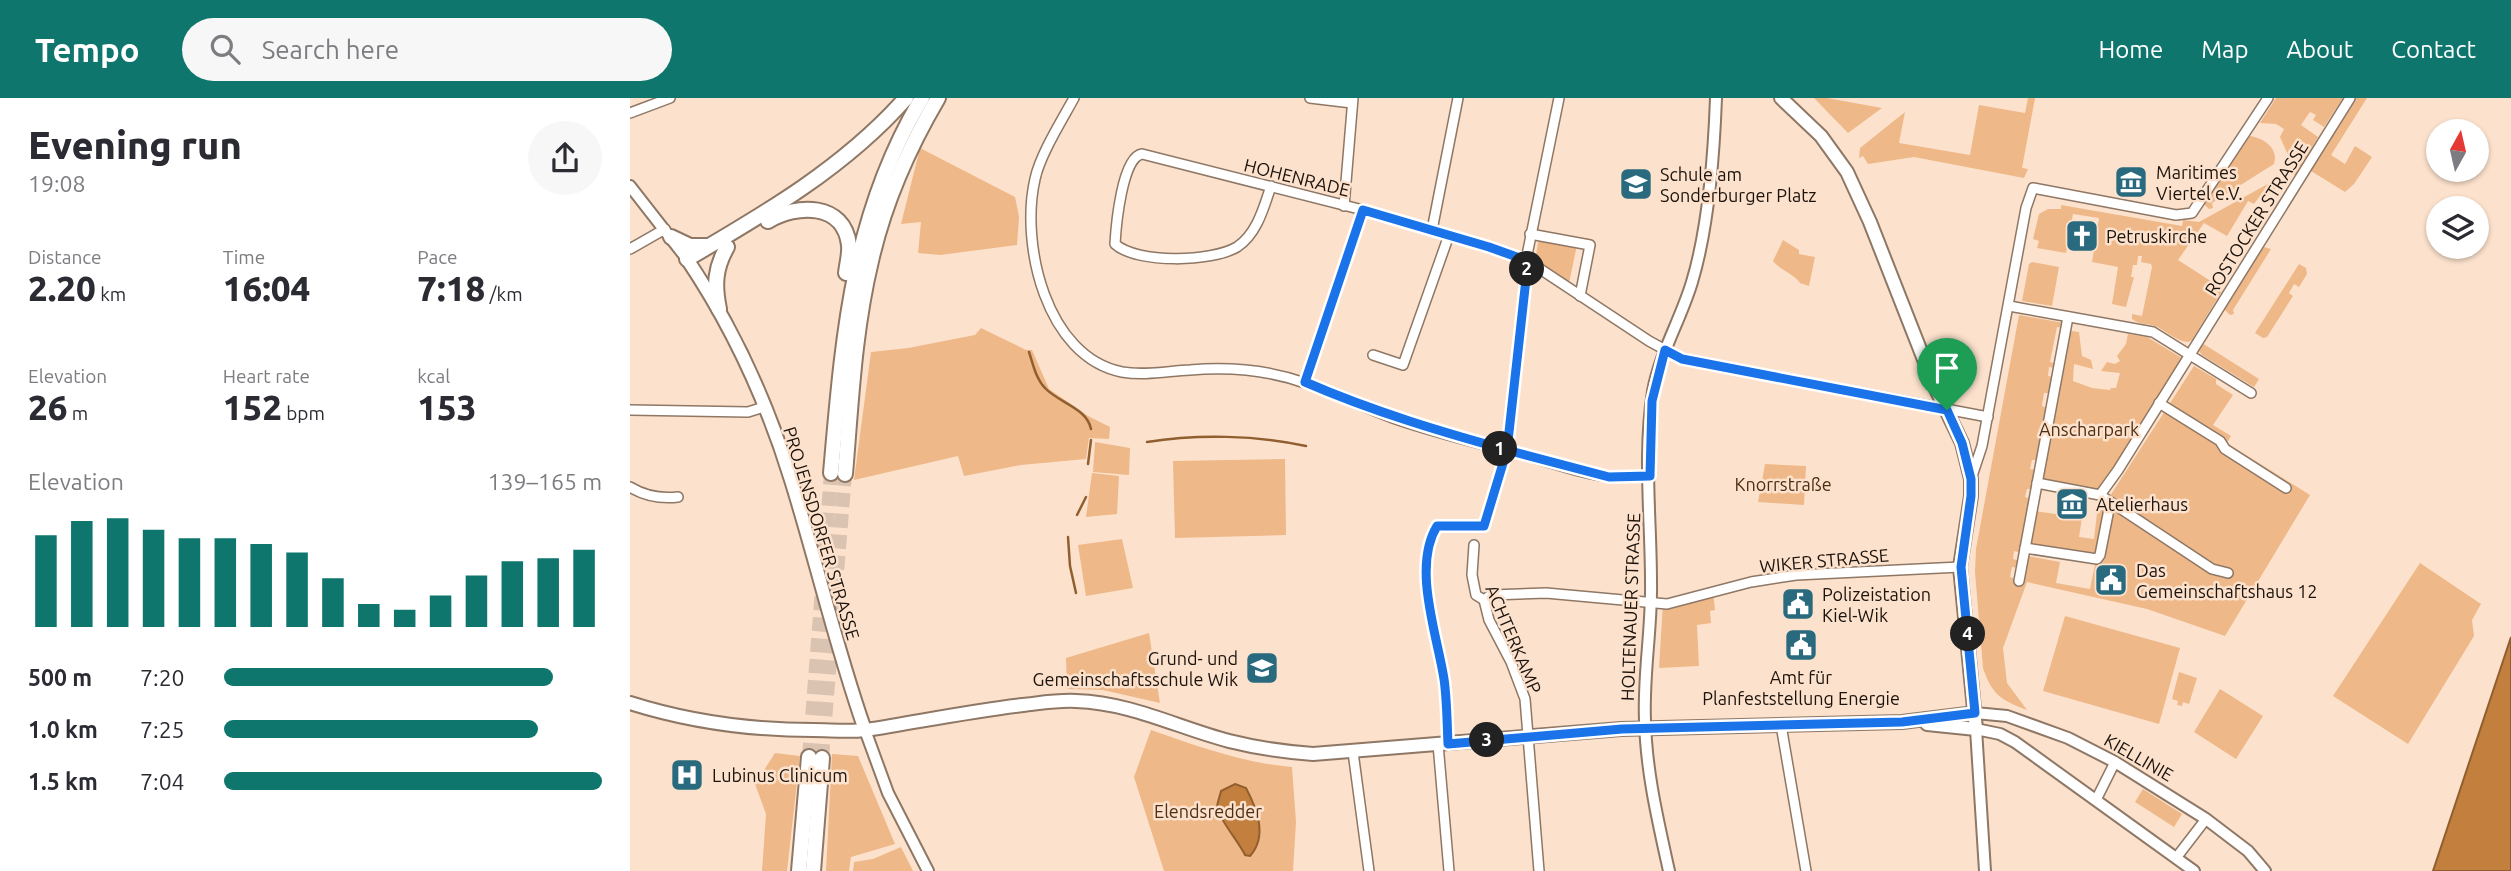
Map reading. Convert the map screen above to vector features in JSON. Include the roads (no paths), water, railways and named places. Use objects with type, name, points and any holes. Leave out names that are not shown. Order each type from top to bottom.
[{"type":"highway","points":[[689,263],[711,245],[774,208],[854,150],[886,121],[906,98]]},
{"type":"highway","points":[[846,319],[866,225],[898,142],[922,98]]},
{"type":"highway","points":[[689,263],[727,247],[782,213],[803,208],[823,212],[842,226],[849,246],[844,290],[846,319],[838,474],[870,263],[897,180],[938,98]]},
{"type":"highway","points":[[668,233],[695,247],[711,245]]},
{"type":"highway","points":[[719,309],[715,291],[716,277],[718,264],[727,247]]},
{"type":"highway","points":[[799,871],[816,758],[813,871]]},
{"type":"main road","points":[[1781,98],[1821,136],[1847,172],[1870,222],[1934,385],[1962,443],[1971,479],[1961,567],[1976,729],[1902,722]]},
{"type":"main road","name":"PROJENSDORFER STRASSE","points":[[689,263],[719,309],[764,407],[790,479],[840,656],[865,730]]},
{"type":"main road","points":[[630,703],[732,727],[865,730],[941,716],[1074,701],[1128,708],[1207,734],[1266,749],[1313,754],[1528,735],[1902,722],[1975,713]]},
{"type":"street","points":[[630,113],[670,98]]},
{"type":"street","points":[[1074,98],[1035,177],[1031,215],[1032,242],[1045,295],[1055,321],[1087,356],[1104,366],[1125,372],[1225,369],[1261,372],[1305,382],[1396,419],[1507,450],[1609,477],[1650,476]]},
{"type":"street","points":[[1310,98],[1353,100],[1344,206]]},
{"type":"street","points":[[1432,230],[1458,98]]},
{"type":"street","points":[[1449,871],[1443,744],[1444,682],[1430,614],[1427,564],[1431,537],[1437,526],[1484,526],[1507,450],[1530,234],[1559,98]]},
{"type":"street","name":"HOLTENAUER STRASSE","points":[[1670,871],[1650,781],[1645,729],[1645,682],[1651,603],[1652,401],[1665,350],[1691,285],[1697,262],[1705,215],[1716,98]]},
{"type":"street","points":[[1971,479],[1977,467],[1989,417],[2026,208],[2033,188],[2176,215],[2192,213],[2268,98]]},
{"type":"street","name":"ROSTOCKER STRASSE","points":[[2100,495],[2350,98]]},
{"type":"street","name":"HOHENRADE","points":[[1271,186],[1256,225],[1237,247],[1190,258],[1141,255],[1122,250],[1115,244],[1115,231],[1130,161],[1136,155],[1142,154],[1271,186],[1344,206],[1363,210],[1527,261],[1665,350]]},
{"type":"street","name":"PROJENSDORFER STRASSE","points":[[630,186],[689,263]]},
{"type":"street","points":[[1305,382],[1363,210]]},
{"type":"street","points":[[630,249],[668,233]]},
{"type":"street","points":[[1530,234],[1590,245],[1580,296]]},
{"type":"street","points":[[1373,355],[1404,365],[1449,235]]},
{"type":"street","points":[[2010,306],[2153,332],[2251,393]]},
{"type":"street","points":[[2019,581],[2068,317]]},
{"type":"street","points":[[1665,350],[1682,359],[1989,417]]},
{"type":"street","points":[[2159,403],[2220,441],[2225,449],[2286,488]]},
{"type":"street","points":[[630,410],[748,412],[764,407]]},
{"type":"street","points":[[2037,484],[2100,495],[2212,569],[2228,573]]},
{"type":"street","points":[[630,487],[664,499],[678,498]]},
{"type":"street","points":[[2025,548],[2097,559],[2110,504]]},
{"type":"street","name":"ACHTERKAMP","points":[[1474,545],[1472,575],[1476,595],[1484,600],[1489,620],[1511,662],[1525,699],[1539,871]]},
{"type":"street","name":"WIKER STRASSE","points":[[1484,600],[1491,595],[1546,593],[1667,604],[1751,582],[1796,575],[1961,567]]},
{"type":"street","name":"KIELLINIE","points":[[1975,713],[2007,716],[2068,738],[2115,762],[2206,819],[2248,851],[2265,871]]},
{"type":"street","points":[[1781,725],[1807,871]]},
{"type":"street","points":[[1985,871],[1976,729],[2000,734],[2015,742],[2194,871]]},
{"type":"street","name":"PROJENSDORFER STRASSE","points":[[865,730],[888,793],[928,871]]},
{"type":"street","points":[[1353,752],[1369,871]]},
{"type":"street","points":[[2096,800],[2115,762]]},
{"type":"street","points":[[2176,858],[2206,819]]},
{"type":"waterway","points":[[1029,352],[1042,384],[1084,416],[1091,429]]},
{"type":"waterway","points":[[1147,442],[1226,437],[1306,446]]},
{"type":"waterway","points":[[1088,464],[1091,440]]},
{"type":"waterway","points":[[1077,515],[1086,497]]},
{"type":"waterway","points":[[1068,537],[1070,566],[1076,593]]},
{"type":"tunnel","points":[[809,757],[831,473]]},
{"type":"tunnel","points":[[822,758],[845,474]]},
{"type":"place","name":"Maritimes Viertel e.V.","points":[[2131,182]]},
{"type":"place","name":"Schule am Sonderburger Platz","points":[[1636,184]]},
{"type":"place","name":"Petruskirche","points":[[2082,236]]},
{"type":"place","name":"Atelierhaus","points":[[2072,504]]},
{"type":"place","name":"Das Gemeinschaftshaus 12","points":[[2111,580]]},
{"type":"place","name":"Polizeistation Kiel-Wik","points":[[1798,604]]},
{"type":"place","name":"Amt für Planfeststellung Energie","points":[[1801,645]]},
{"type":"place","name":"Grund- und Gemeinschaftsschule Wik","points":[[1262,668]]},
{"type":"place","name":"Lubinus Clinicum","points":[[687,775]]},
{"type":"park label","name":"Anscharpark","points":[[2089,429]]},
{"type":"park label","name":"Knorrstraße","points":[[1783,484]]},
{"type":"park label","name":"Elendsredder","points":[[1208,811]]}]
